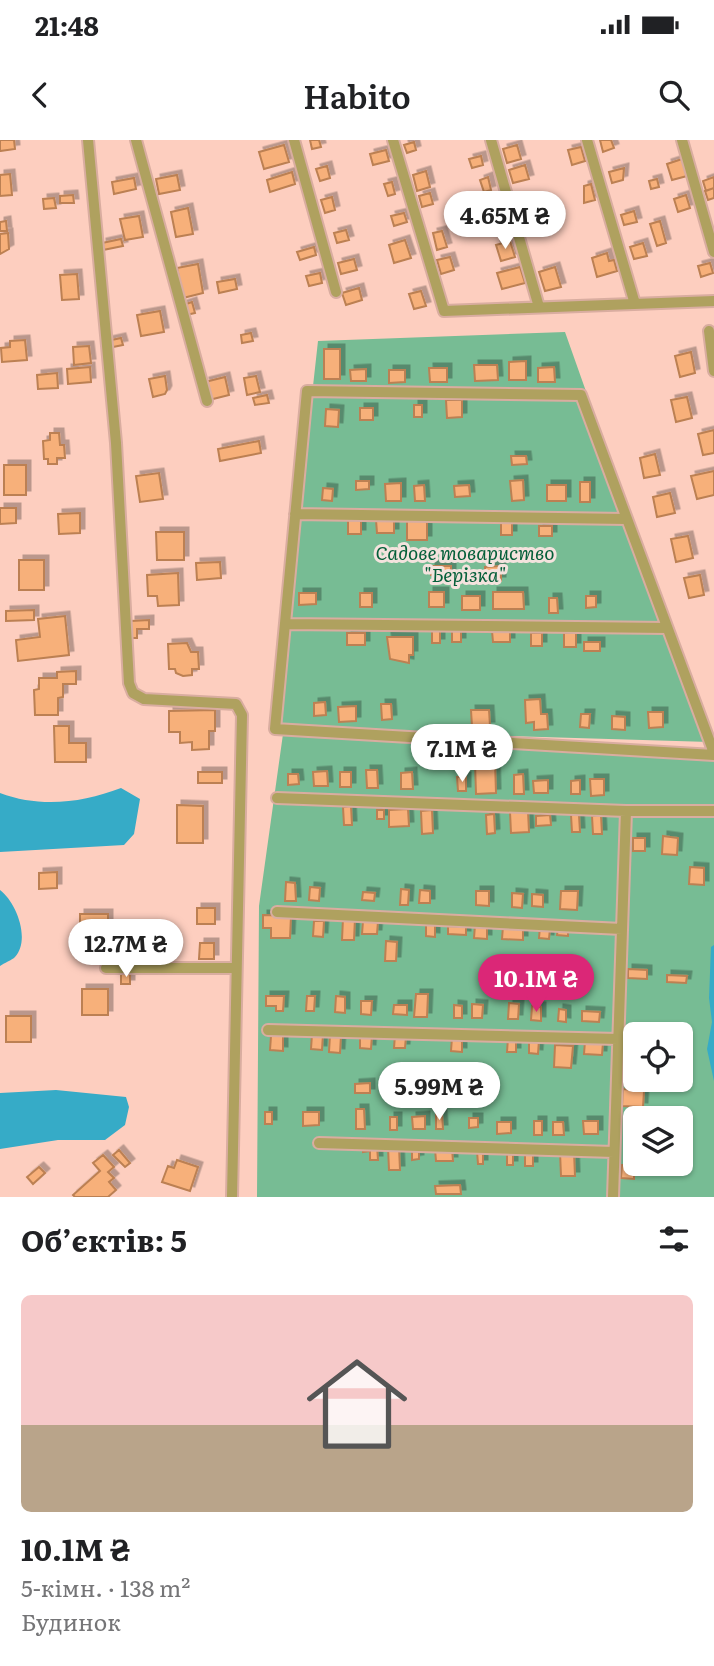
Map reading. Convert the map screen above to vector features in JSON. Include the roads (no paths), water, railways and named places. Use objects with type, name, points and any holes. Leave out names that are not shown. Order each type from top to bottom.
[{"type":"street","points":[[88,140],[116,443],[129,683],[133,692],[144,699],[236,704],[242,715],[232,1197]]},
{"type":"street","points":[[136,140],[207,401]]},
{"type":"street","points":[[294,140],[336,292]]},
{"type":"street","points":[[393,140],[444,311],[714,302]]},
{"type":"street","points":[[491,140],[540,307]]},
{"type":"street","points":[[587,140],[635,304]]},
{"type":"street","points":[[682,140],[714,252]]},
{"type":"street","points":[[709,331],[714,371]]},
{"type":"street","points":[[307,391],[581,395],[714,754],[275,729],[295,514],[307,391]]},
{"type":"street","points":[[295,514],[626,519]]},
{"type":"street","points":[[285,624],[667,628]]},
{"type":"street","points":[[276,798],[626,811],[714,811]]},
{"type":"street","points":[[613,1197],[626,811]]},
{"type":"street","points":[[276,912],[622,929]]},
{"type":"street","points":[[106,968],[236,968]]},
{"type":"street","points":[[268,1030],[618,1039]]},
{"type":"street","points":[[319,1143],[614,1152]]},
{"type":"water","points":[[121,788],[140,799],[134,834],[124,845],[0,852],[0,793],[30,801],[61,802]]},
{"type":"water","points":[[0,890],[11,903],[20,921],[22,941],[15,957],[0,966]]},
{"type":"water","points":[[714,945],[714,1081],[707,1049],[712,1022],[709,998],[711,947]]},
{"type":"water","points":[[56,1090],[126,1097],[129,1107],[125,1125],[105,1140],[58,1140],[0,1149],[0,1093]]},
{"type":"park label","name":"Садове товариство \"Берізка\"","points":[[465,564]]}]
